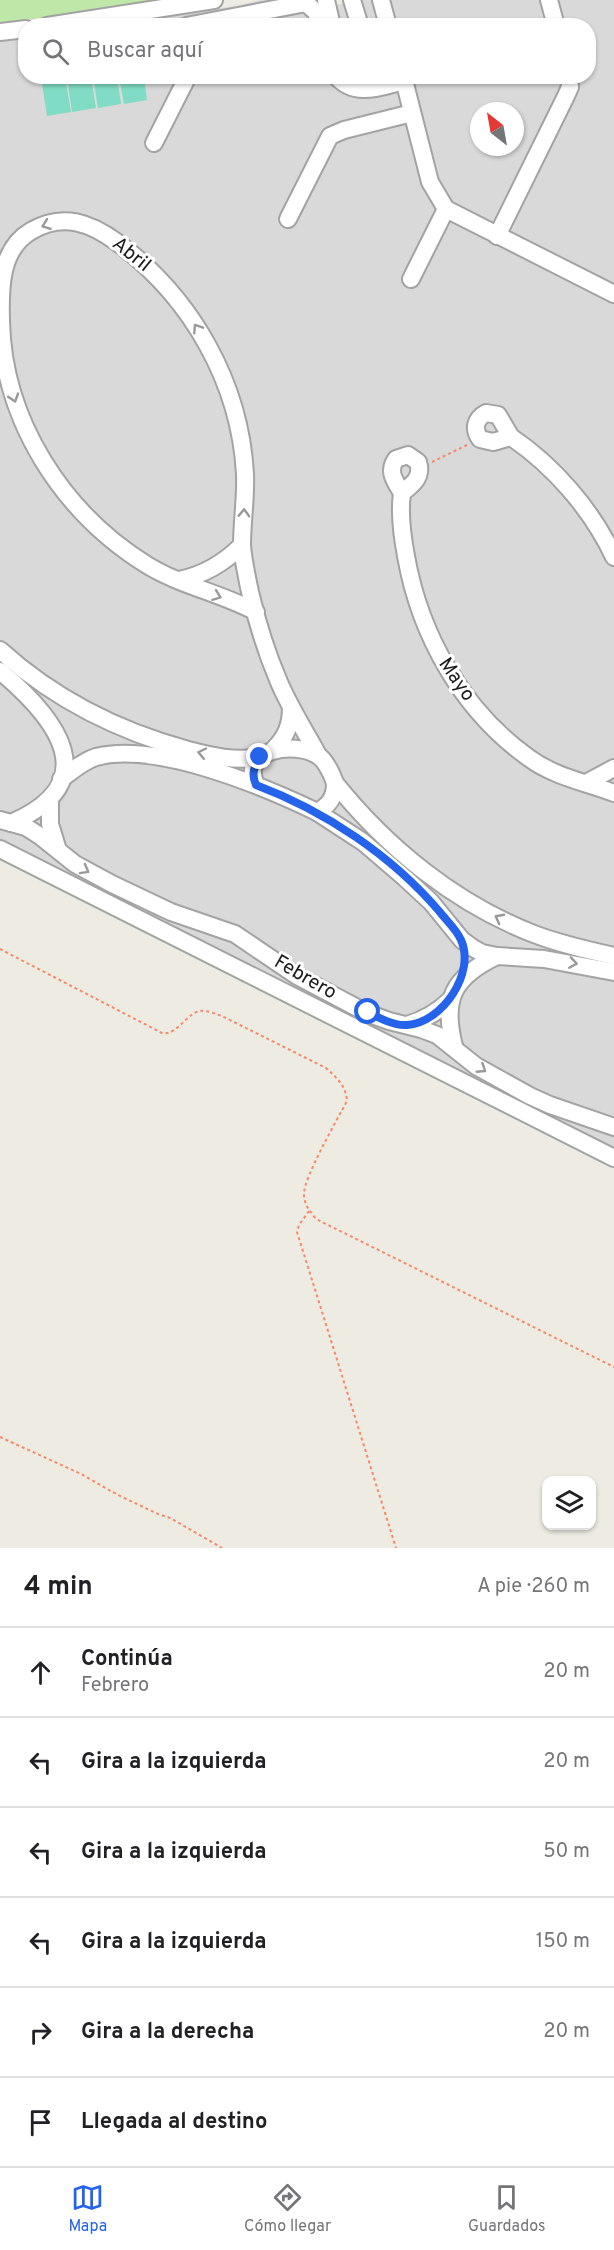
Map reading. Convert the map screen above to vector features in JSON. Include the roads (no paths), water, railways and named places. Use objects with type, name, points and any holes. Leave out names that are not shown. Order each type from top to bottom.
[{"type":"street","points":[[98,18],[214,0]]},
{"type":"street","points":[[326,0],[330,18]]},
{"type":"street","points":[[352,0],[358,18]]},
{"type":"street","points":[[381,0],[386,18]]},
{"type":"street","points":[[549,0],[554,18]]},
{"type":"street","points":[[234,18],[306,3],[316,12],[318,18]]},
{"type":"street","points":[[0,32],[18,30]]},
{"type":"street","points":[[154,142],[184,84]]},
{"type":"street","points":[[348,84],[354,89],[363,90],[374,84]]},
{"type":"street","points":[[404,84],[430,182],[446,209],[614,294]]},
{"type":"street","points":[[497,236],[566,96],[570,84]]},
{"type":"street","points":[[288,219],[330,136],[344,130],[412,113]]},
{"type":"street","points":[[411,279],[446,209]]},
{"type":"street","name":"Abril","points":[[256,612],[148,565],[91,520],[47,468],[20,418],[12,396],[1,330],[3,270],[18,242],[34,229],[59,220],[72,221],[109,236],[160,280],[191,318],[222,374],[239,428],[245,477],[242,545],[256,612],[273,666],[291,707],[318,755]]},
{"type":"street","points":[[511,437],[493,442],[480,439],[475,428],[477,421],[486,413],[498,415],[511,437],[539,459],[582,504],[614,557]]},
{"type":"street","points":[[408,455],[414,458],[420,468],[416,480],[402,493],[392,477],[391,470],[396,459],[408,455]]},
{"type":"street","name":"Mayo","points":[[402,493],[400,505],[403,539],[415,597],[427,632],[448,671],[478,711],[530,759],[560,775],[614,793]]},
{"type":"street","points":[[179,580],[196,576],[213,568],[242,545]]},
{"type":"street","points":[[0,650],[44,685],[107,722],[145,738],[203,754],[235,759],[289,748],[318,755],[328,768],[335,783],[366,820],[445,887],[503,921],[547,939],[614,956]]},
{"type":"street","points":[[0,671],[32,701],[57,732],[72,745],[97,757]]},
{"type":"street","points":[[32,701],[38,689],[44,685]]},
{"type":"street","points":[[256,785],[253,777],[254,768],[282,740],[289,727],[291,707]]},
{"type":"street","points":[[57,732],[64,748],[65,762],[61,779],[50,800],[50,824],[57,847]]},
{"type":"street","points":[[144,755],[145,738]]},
{"type":"street","points":[[61,779],[75,768],[97,757],[144,755],[218,772],[256,785],[317,812],[363,842],[431,902],[462,940],[482,953],[544,959],[614,972]]},
{"type":"street","points":[[586,783],[614,768]]},
{"type":"street","points":[[317,812],[326,807],[334,796],[335,783]]},
{"type":"street","points":[[5,822],[24,817],[50,800]]},
{"type":"street","name":"Febrero","points":[[5,822],[26,827],[57,847],[75,864],[112,884],[171,912],[234,934],[297,976],[378,1017],[437,1035],[454,1046],[476,1066],[530,1096],[614,1126]]},
{"type":"street","points":[[0,849],[614,1158]]},
{"type":"street","points":[[431,902],[445,887]]},
{"type":"street","points":[[544,959],[547,939]]},
{"type":"street","points":[[462,940],[464,958],[462,979]]},
{"type":"street","points":[[406,1025],[423,1020],[435,1013],[450,1000],[462,979],[484,962],[497,956]]},
{"type":"street","points":[[450,1000],[448,1026],[454,1046]]}]
